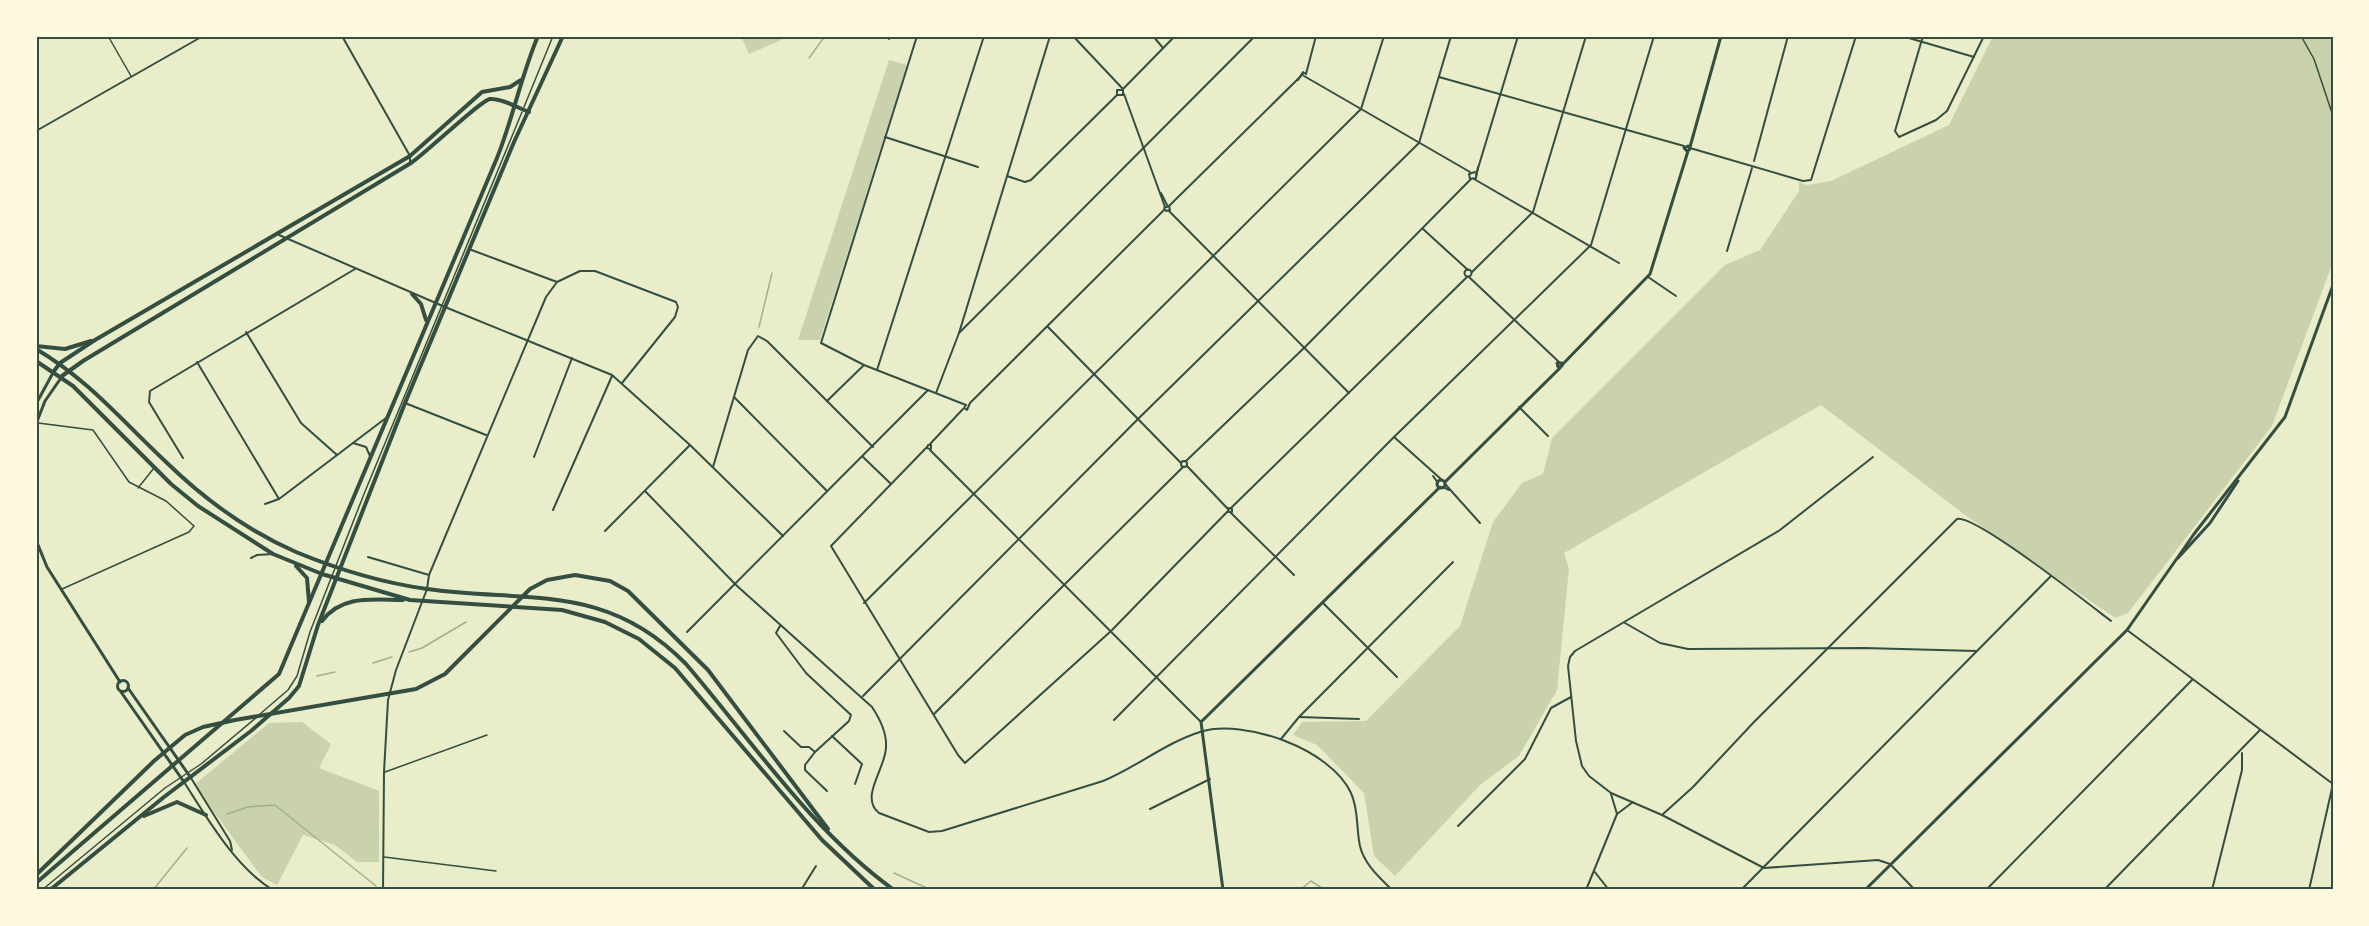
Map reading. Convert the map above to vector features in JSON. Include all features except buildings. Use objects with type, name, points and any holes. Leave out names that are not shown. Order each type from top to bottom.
[{"type":"main road","points":[[36,883],[275,680],[284,666],[386,418],[510,127],[521,79],[538,36]]},
{"type":"main road","points":[[50,890],[295,691],[306,670],[318,625],[337,578],[339,566],[442,307],[563,36]]},
{"type":"main road","points":[[54,371],[60,363],[95,340],[279,235],[410,156],[479,94],[490,89],[510,87],[521,79]]},
{"type":"main road","points":[[62,376],[70,369],[411,163],[435,145],[481,102],[497,99],[530,112]]},
{"type":"main road","points":[[412,294],[421,304],[427,321]]},
{"type":"main road","points":[[36,347],[65,349],[95,340]]},
{"type":"main road","points":[[36,347],[70,369],[93,388],[165,461],[206,497],[266,536],[297,552],[339,566],[427,589],[571,600],[603,609],[636,624],[666,644],[686,664],[830,835],[894,890]]},
{"type":"main road","points":[[36,361],[62,376],[154,468],[212,518],[294,564],[410,600]]},
{"type":"main road","points":[[294,564],[309,583],[309,605]]},
{"type":"main road","points":[[36,876],[177,741],[203,727],[406,692],[445,674],[521,595],[538,584],[559,577],[587,576],[610,580],[628,591],[649,610],[716,679],[830,835]]},
{"type":"main road","points":[[318,625],[330,610],[347,602],[410,600],[471,602],[562,610],[605,622],[639,639],[675,668],[822,840],[875,890]]},
{"type":"main road","points":[[136,819],[167,804],[177,802],[206,815]]},
{"type":"street","points":[[36,130],[203,36]]},
{"type":"street","points":[[342,36],[410,156],[411,163]]},
{"type":"street","points":[[917,36],[820,343],[864,365],[966,407]]},
{"type":"street","points":[[877,370],[984,36]]},
{"type":"street","points":[[936,393],[959,333],[1050,36]]},
{"type":"street","points":[[1073,36],[1124,93],[1159,191],[1169,211],[1349,393]]},
{"type":"street","points":[[1153,36],[1163,48]]},
{"type":"street","points":[[1006,176],[1025,182],[1030,180],[1118,95],[1121,89],[1174,36]]},
{"type":"street","points":[[959,333],[1255,36]]},
{"type":"street","points":[[1316,36],[1305,74],[1166,207],[958,415],[930,447],[921,453],[831,543],[831,548],[864,603],[965,763],[1111,631],[1468,273],[1533,212],[1586,36]]},
{"type":"street","points":[[864,603],[1360,109],[1384,36]]},
{"type":"street","points":[[863,696],[898,657],[1138,418],[1419,143],[1451,36]]},
{"type":"street","points":[[934,714],[1066,585],[1184,464],[1305,347],[1463,187],[1479,165],[1518,36]]},
{"type":"street","points":[[1114,720],[1394,437],[1591,245],[1654,36]]},
{"type":"street","points":[[1201,722],[1648,277],[1721,36]]},
{"type":"street","points":[[1754,161],[1788,36]]},
{"type":"street","points":[[1439,76],[1752,168],[1809,181],[1813,176],[1856,36]]},
{"type":"street","points":[[1902,36],[1974,57]]},
{"type":"street","points":[[1923,36],[1895,131],[1901,138],[1943,116],[1984,36]]},
{"type":"street","points":[[1305,74],[1313,81],[1618,263]]},
{"type":"street","points":[[1118,95],[1124,93]]},
{"type":"street","points":[[1118,95],[1127,106]]},
{"type":"street","points":[[885,137],[978,167]]},
{"type":"street","points":[[1727,251],[1752,168]]},
{"type":"street","points":[[1423,229],[1559,364]]},
{"type":"street","points":[[279,235],[442,307],[612,375],[690,445],[783,536]]},
{"type":"street","points":[[469,249],[557,282]]},
{"type":"street","points":[[183,458],[149,402],[148,393],[246,332],[355,269]]},
{"type":"street","points":[[383,890],[386,717],[392,682],[427,589],[429,575],[486,435],[546,297],[557,282],[580,271],[595,271],[676,302],[678,307],[675,316],[622,383]]},
{"type":"street","points":[[1648,277],[1676,296]]},
{"type":"street","points":[[1865,890],[2127,630],[2178,558],[2213,519],[2287,414],[2333,285]]},
{"type":"street","points":[[1048,327],[1294,575]]},
{"type":"street","points":[[246,332],[301,423],[337,455]]},
{"type":"street","points":[[713,467],[748,350],[758,336],[767,340],[873,447]]},
{"type":"street","points":[[534,457],[572,358]]},
{"type":"street","points":[[197,362],[279,500]]},
{"type":"street","points":[[827,401],[864,365]]},
{"type":"street","points":[[36,404],[54,371]]},
{"type":"street","points":[[553,510],[612,375]]},
{"type":"street","points":[[36,424],[45,401],[62,376]]},
{"type":"street","points":[[687,632],[928,390]]},
{"type":"street","points":[[734,398],[827,492]]},
{"type":"street","points":[[405,403],[486,435]]},
{"type":"street","points":[[1519,407],[1548,436]]},
{"type":"street","points":[[265,504],[279,500],[386,418]]},
{"type":"street","points":[[1394,437],[1480,523]]},
{"type":"street","points":[[353,443],[366,447],[370,459]]},
{"type":"street","points":[[605,531],[690,445]]},
{"type":"street","points":[[930,447],[1201,722],[1224,890]]},
{"type":"street","points":[[863,457],[892,484]]},
{"type":"street","points":[[1873,457],[1780,530],[1575,651],[1570,657],[1568,666],[1571,697],[1582,766],[1589,776],[1611,793],[1662,815],[1764,867],[1878,860],[1890,864],[1915,890]]},
{"type":"street","points":[[645,491],[736,585],[780,626],[863,696],[879,717],[886,744],[884,762],[871,799],[873,808],[879,813],[929,832],[942,831],[1103,781],[1126,771],[1156,751],[1203,731],[1226,729],[1281,739],[1314,753],[1350,789],[1356,807],[1362,853],[1371,868],[1392,890]]},
{"type":"street","points":[[1662,815],[1693,787],[1952,523],[1961,517],[2051,576],[2111,621]]},
{"type":"street","points":[[36,540],[40,554],[61,590],[120,682]]},
{"type":"street","points":[[251,558],[257,555],[273,554]]},
{"type":"street","points":[[368,556],[429,575]]},
{"type":"street","points":[[1281,739],[1299,717],[1453,562]]},
{"type":"street","points":[[1741,890],[2051,576]]},
{"type":"street","points":[[1323,602],[1397,677]]},
{"type":"street","points":[[1625,623],[1660,643],[1688,649],[1828,648],[1976,651]]},
{"type":"street","points":[[780,626],[776,633],[779,640],[799,661],[807,675],[850,713],[850,719],[815,752],[804,768],[827,791]]},
{"type":"street","points":[[2127,630],[2333,784],[2309,890]]},
{"type":"street","points":[[1986,890],[2192,680]]},
{"type":"street","points":[[120,682],[126,682],[179,761],[230,841],[232,850]]},
{"type":"street","points":[[120,682],[117,686],[206,815],[255,877],[271,890]]},
{"type":"street","points":[[121,692],[128,688]]},
{"type":"street","points":[[1458,826],[1525,759],[1551,708],[1571,697]]},
{"type":"street","points":[[1299,717],[1359,719]]},
{"type":"street","points":[[2104,890],[2242,752],[2260,730]]},
{"type":"street","points":[[784,731],[801,747],[809,747],[815,752]]},
{"type":"street","points":[[832,736],[862,764],[855,784]]},
{"type":"street","points":[[2212,890],[2242,770],[2242,752]]},
{"type":"street","points":[[1150,809],[1210,779]]},
{"type":"street","points":[[1611,793],[1617,814]]},
{"type":"street","points":[[1586,890],[1617,814],[1633,802]]},
{"type":"street","points":[[801,890],[816,867]]},
{"type":"street","points":[[1594,871],[1609,890]]},
{"type":"lane","points":[[108,36],[131,77]]},
{"type":"lane","points":[[42,890],[181,777],[189,776],[293,684],[331,576],[339,566],[553,36]]},
{"type":"lane","points":[[2301,36],[2314,59],[2333,116]]},
{"type":"lane","points":[[36,424],[93,430],[124,477],[138,489],[166,501],[192,524],[192,531],[61,590]]},
{"type":"lane","points":[[138,489],[154,468]]},
{"type":"lane","points":[[384,772],[487,735]]},
{"type":"lane","points":[[383,857],[496,871]]},
{"type":"green space","points":[[741,36],[790,36],[749,54]]},
{"type":"green space","points":[[1993,36],[2333,36],[2333,262],[2272,426],[2128,613],[2115,618],[1965,515],[1821,405],[1564,553],[1569,569],[1557,690],[1519,756],[1480,785],[1395,876],[1374,856],[1364,793],[1317,745],[1293,735],[1302,722],[1366,721],[1460,626],[1493,522],[1522,483],[1543,474],[1552,438],[1725,265],[1760,250],[1799,191],[1799,182],[1807,185],[1831,181],[1949,125]]},
{"type":"green space","points":[[889,60],[907,65],[820,340],[798,340]]},
{"type":"green space","points":[[302,722],[331,744],[319,768],[379,791],[379,862],[357,862],[335,845],[303,835],[277,885],[262,877],[194,785],[269,723]]},
{"type":"waterway","points":[[809,58],[825,36]]},
{"type":"waterway","points":[[759,327],[772,273]]},
{"type":"waterway","points":[[409,652],[422,648],[466,622]]},
{"type":"waterway","points":[[373,663],[392,657]]},
{"type":"waterway","points":[[317,676],[335,672]]},
{"type":"waterway","points":[[227,814],[248,807],[275,805],[376,886]]},
{"type":"waterway","points":[[153,890],[187,848]]},
{"type":"waterway","points":[[894,873],[931,890]]},
{"type":"waterway","points":[[1300,890],[1311,881],[1325,890]]}]
